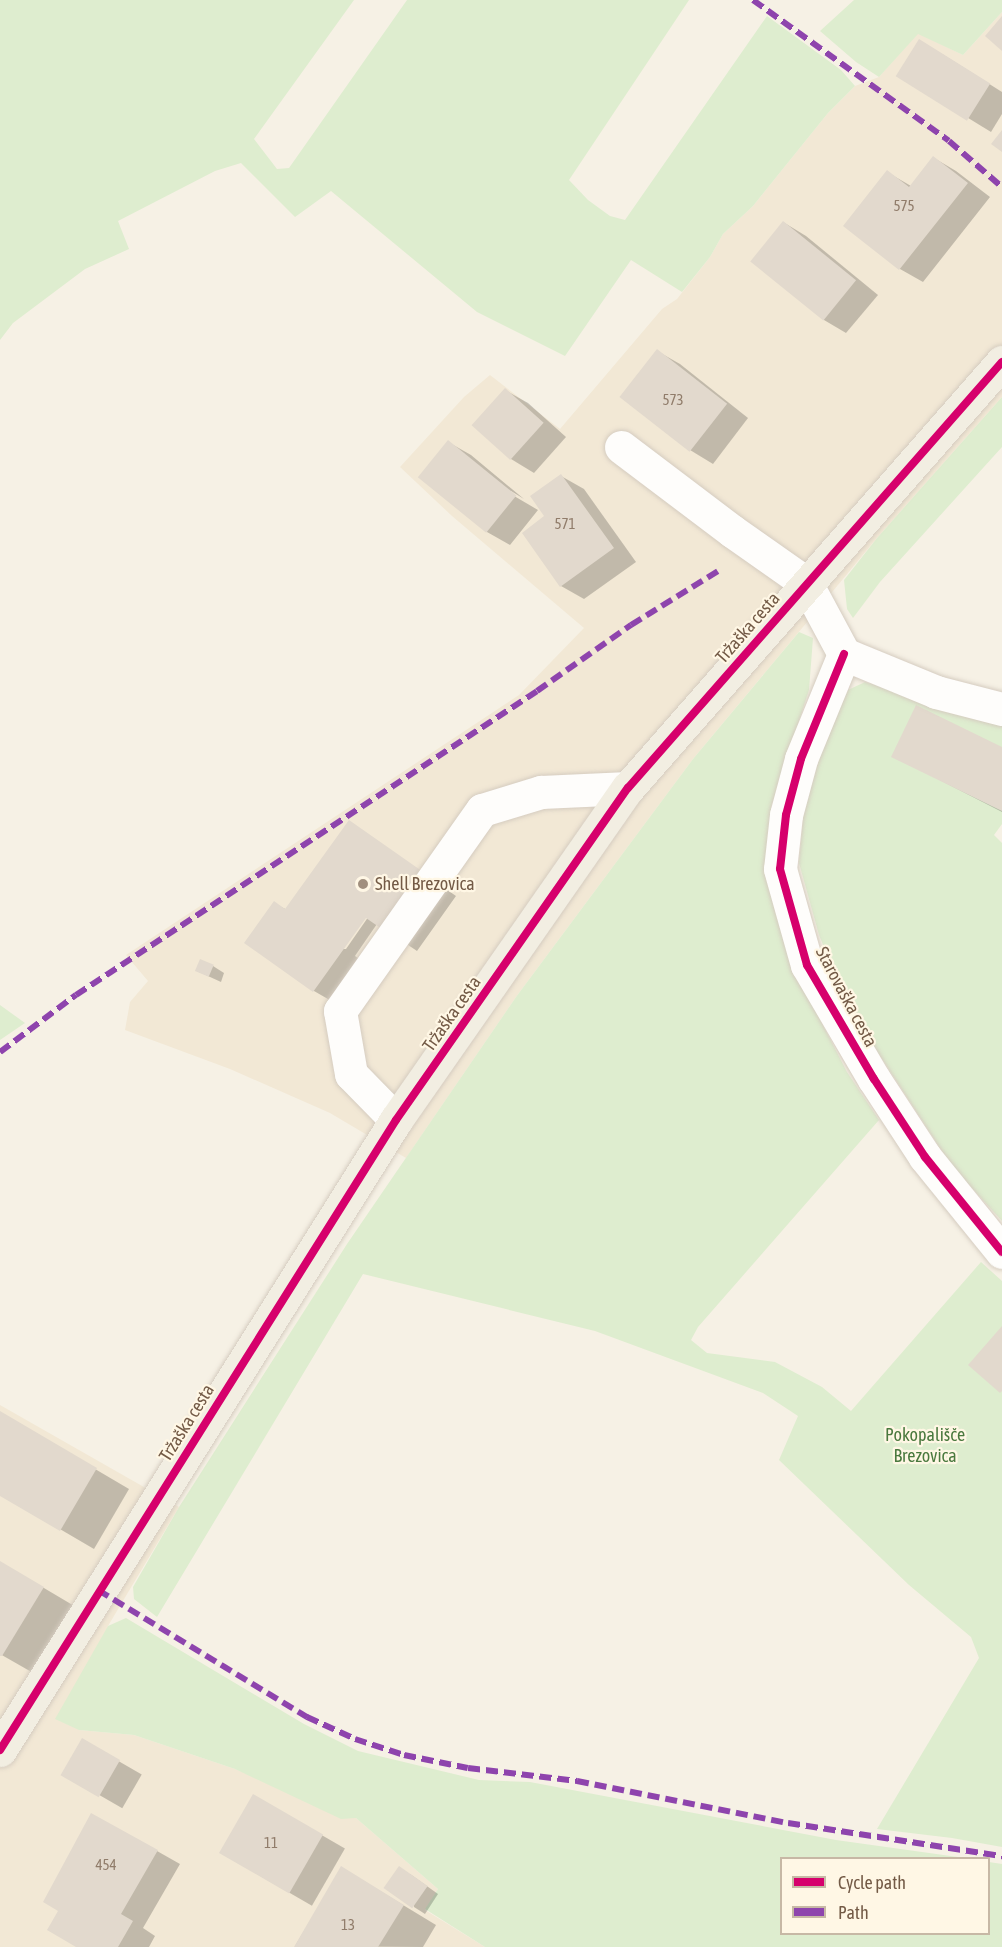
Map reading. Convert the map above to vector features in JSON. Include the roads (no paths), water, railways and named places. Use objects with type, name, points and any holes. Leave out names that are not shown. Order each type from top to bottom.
[{"type":"main road","name":"Tržaška cesta","points":[[2,1744],[396,1120],[628,788],[1002,362]]},
{"type":"street","points":[[621,447],[807,584],[844,654],[936,692],[1002,709]]},
{"type":"street","name":"Starovaška cesta","points":[[844,654],[801,759],[786,815],[780,869],[807,964],[874,1079],[926,1157],[1002,1252]]},
{"type":"street","points":[[396,1120],[351,1074],[340,1011],[482,810],[541,792],[628,788]]},
{"type":"place","name":"Shell Brezovica","points":[[363,884]]},
{"type":"park label","name":"Pokopališče Brezovica","points":[[925,1446]]}]
